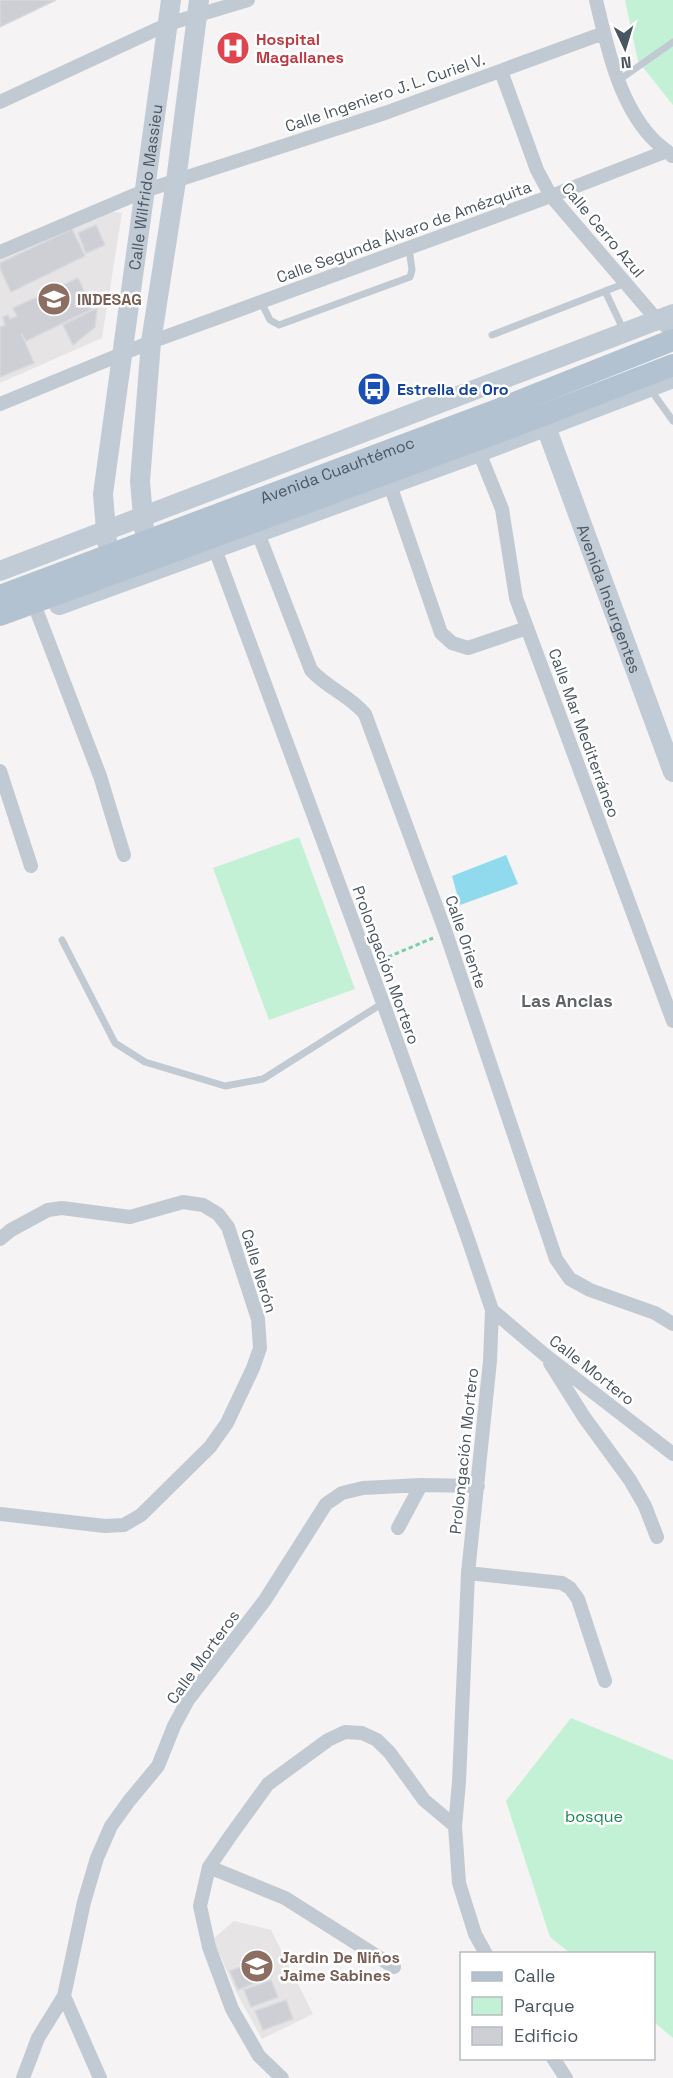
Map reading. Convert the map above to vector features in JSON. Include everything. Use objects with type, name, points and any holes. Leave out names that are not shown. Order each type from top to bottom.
[{"type":"main road","name":"Calle Wilfrido Massieu","points":[[114,586],[105,532],[103,494],[171,0]]},
{"type":"main road","name":"Calle Wilfrido Massieu","points":[[150,573],[140,481],[151,342],[176,181],[198,7]]},
{"type":"main road","points":[[0,571],[625,333],[668,322]]},
{"type":"main road","name":"Avenida Cuauhtémoc","points":[[0,596],[497,410],[673,340]]},
{"type":"main road","name":"Avenida Cuauhtémoc","points":[[0,615],[507,429],[673,365]]},
{"type":"main road","points":[[0,626],[390,485],[673,378]]},
{"type":"main road","name":"Avenida Insurgentes","points":[[546,427],[673,772]]},
{"type":"street","points":[[0,102],[168,24],[198,7],[248,0]]},
{"type":"street","points":[[596,0],[619,80],[634,113],[651,136],[670,154]]},
{"type":"street","name":"Calle Ingeniero J. L. Curiel V.","points":[[0,252],[144,190],[385,113],[604,33]]},
{"type":"street","name":"Calle Cerro Azul","points":[[501,71],[537,170],[551,196],[626,283],[668,322]]},
{"type":"street","name":"Calle Segunda Álvaro de Amézquita","points":[[0,404],[151,342],[670,154]]},
{"type":"street","name":"Calle Mar Mediterráneo","points":[[479,452],[502,509],[516,598],[673,1021]]},
{"type":"street","points":[[390,485],[441,633],[452,643],[468,648],[527,628]]},
{"type":"street","name":"Calle Oriente","points":[[258,533],[311,670],[320,680],[355,701],[365,714],[446,933],[556,1258],[570,1279],[590,1290],[655,1313],[673,1324]]},
{"type":"street","name":"Prolongación Mortero","points":[[215,549],[383,1003],[492,1310],[478,1486],[468,1573],[460,1772],[455,1826],[459,1883],[475,1934],[485,1952]]},
{"type":"street","points":[[38,612],[100,776],[124,855]]},
{"type":"street","points":[[0,771],[31,866]]},
{"type":"street","name":"Calle Nerón","points":[[0,1239],[6,1228],[48,1210],[62,1208],[130,1217],[183,1202],[203,1205],[218,1214],[228,1227],[258,1319],[260,1348],[227,1423],[210,1447],[141,1515],[124,1525],[105,1526],[0,1514]]},
{"type":"street","name":"Calle Mortero","points":[[492,1310],[544,1355],[673,1454]]},
{"type":"street","points":[[544,1355],[584,1418],[630,1480],[645,1506],[657,1537]]},
{"type":"street","points":[[398,1528],[421,1485]]},
{"type":"street","name":"Calle Morteros","points":[[23,2078],[38,2038],[64,1996],[84,1902],[97,1858],[111,1826],[158,1766],[174,1726],[188,1700],[265,1600],[326,1504],[342,1492],[363,1488],[421,1485],[478,1486]]},
{"type":"street","points":[[468,1573],[562,1583],[570,1588],[578,1599],[605,1681]]},
{"type":"street","points":[[282,2078],[259,2056],[232,2009],[209,1947],[200,1906],[209,1867],[268,1784],[328,1740],[345,1732],[362,1733],[377,1740],[390,1753],[424,1800],[455,1826]]},
{"type":"street","points":[[209,1867],[285,1898],[394,1967]]},
{"type":"street","points":[[64,1996],[100,2078]]},
{"type":"street","points":[[554,2060],[566,2078]]},
{"type":"lane","points":[[619,80],[673,42]]},
{"type":"lane","points":[[261,302],[270,320],[279,325],[410,276],[412,270],[409,248]]},
{"type":"lane","points":[[492,334],[626,283]]},
{"type":"lane","points":[[605,291],[625,333]]},
{"type":"lane","points":[[649,387],[673,421]]},
{"type":"lane","points":[[62,940],[115,1043],[145,1062],[225,1086],[263,1079],[383,1003]]},
{"type":"path","points":[[368,965],[446,933]]},
{"type":"shaded area","name":"INDESAG","points":[[110,211],[122,213],[102,338],[0,383],[0,259]]},
{"type":"shaded area","name":"Jardin De Niños Jaime Sabines","points":[[234,1921],[271,1930],[313,2014],[262,2039],[236,1992],[213,1939]]},
{"type":"green space","points":[[625,0],[673,0],[673,105],[638,61]]},
{"type":"green space","points":[[299,837],[355,989],[269,1020],[213,868]]},
{"type":"green space","name":"bosque","points":[[571,1718],[673,1760],[673,2038],[655,2023],[655,1952],[569,1952],[550,1937],[506,1801]]},
{"type":"water","points":[[506,855],[518,884],[460,905],[452,876]]},
{"type":"building","points":[[0,0],[56,0],[0,27]]},
{"type":"building","points":[[96,225],[105,245],[86,253],[78,233]]},
{"type":"building","points":[[72,229],[85,256],[11,292],[0,263]]},
{"type":"building","points":[[78,278],[92,309],[26,341],[21,333],[34,363],[0,377],[0,327],[5,325],[3,317],[8,315],[10,319],[17,316],[13,308]]},
{"type":"building","points":[[97,308],[95,327],[73,345],[63,325]]},
{"type":"building","points":[[265,1957],[272,1976],[238,1990],[230,1971]]},
{"type":"building","points":[[271,1980],[278,1997],[251,2007],[244,1990]]},
{"type":"building","points":[[286,2000],[293,2019],[263,2030],[255,2011]]},
{"type":"place","name":"Hospital Magallanes","points":[[233,48]]},
{"type":"place","name":"INDESAG","points":[[54,299]]},
{"type":"place","name":"Estrella de Oro","points":[[374,389]]},
{"type":"place","name":"Jardin De Niños Jaime Sabines","points":[[257,1966]]},
{"type":"district","name":"Las Anclas","points":[[567,1000]]}]
